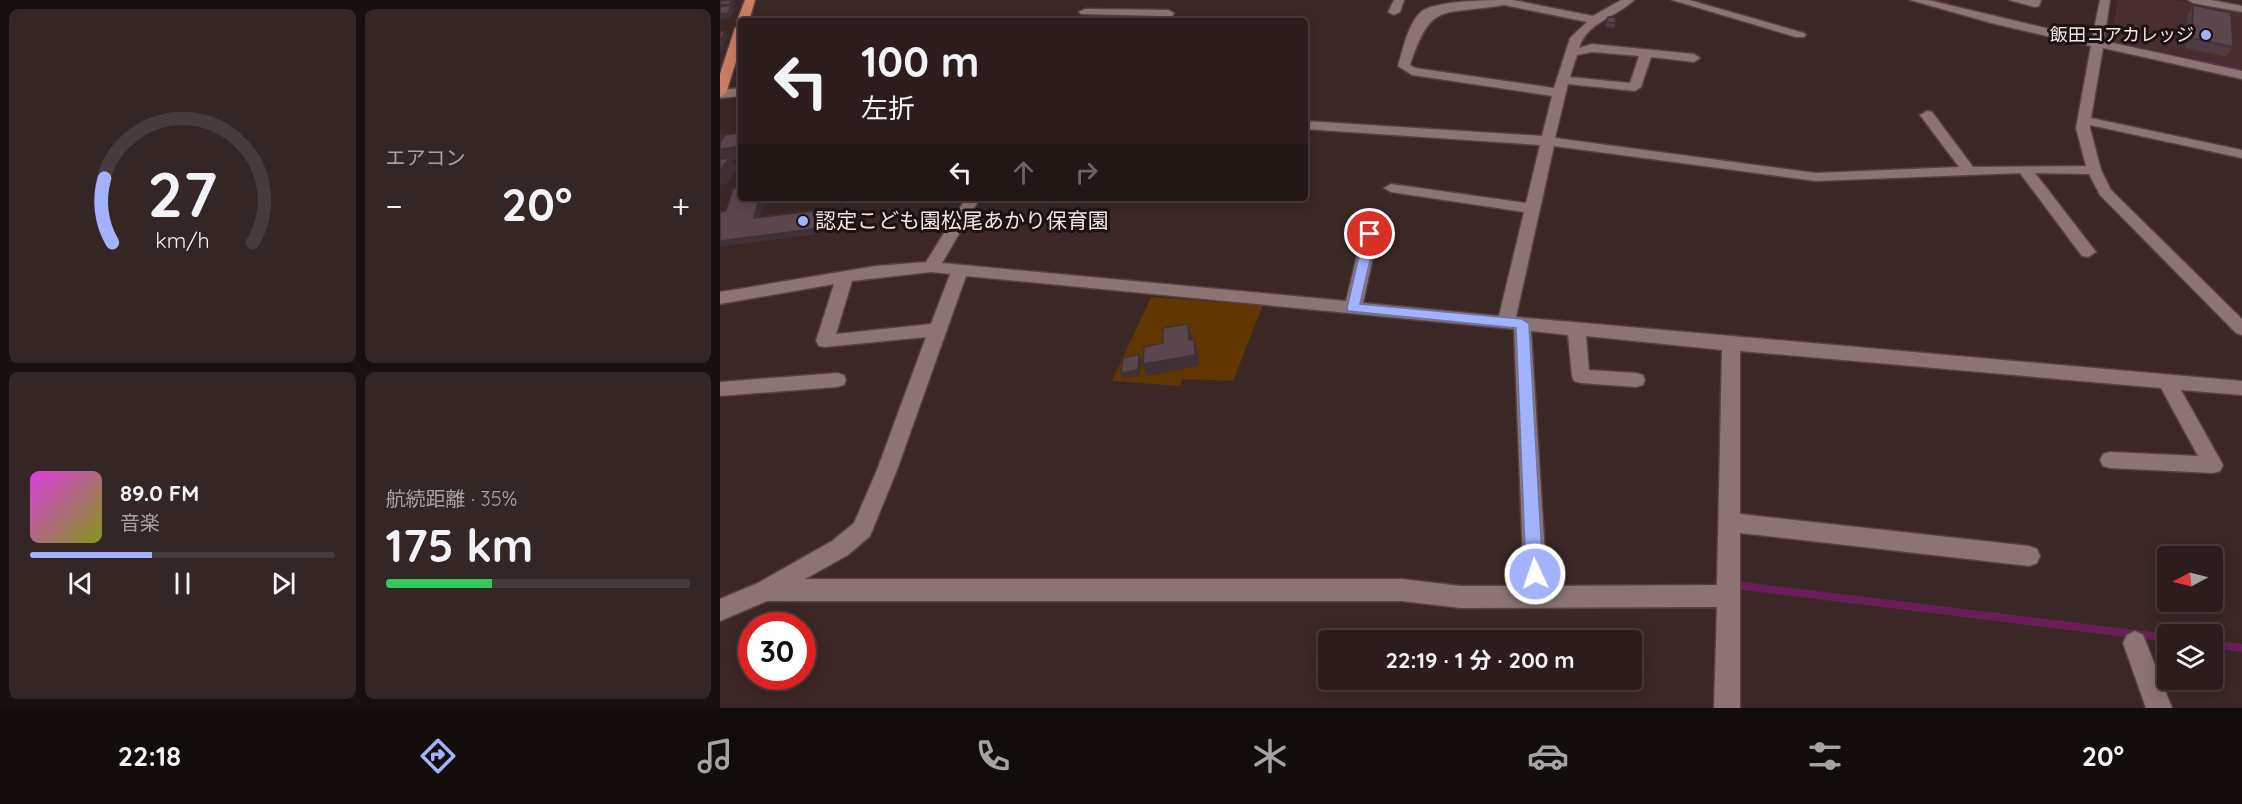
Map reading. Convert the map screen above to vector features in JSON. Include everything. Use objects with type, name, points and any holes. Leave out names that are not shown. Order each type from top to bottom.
[{"type":"main road","points":[[744,18],[750,0]]},
{"type":"main road","points":[[720,94],[738,37]]},
{"type":"street","points":[[1080,18],[1098,0]]},
{"type":"street","points":[[1394,12],[1399,0]]},
{"type":"street","points":[[1536,596],[1514,323],[1533,208],[1559,93],[1571,54],[1582,31],[1595,20],[1629,0]]},
{"type":"street","points":[[1677,0],[1800,35]]},
{"type":"street","points":[[1915,0],[1999,22],[2098,41],[2242,75]]},
{"type":"street","points":[[1960,13],[1966,0]]},
{"type":"street","points":[[1999,22],[2006,0]]},
{"type":"street","points":[[2014,0],[2035,4],[2036,0]]},
{"type":"street","points":[[2105,0],[2083,128],[2094,170],[2105,192],[2242,329]]},
{"type":"street","points":[[2193,0],[2242,9]]},
{"type":"street","points":[[1559,93],[1412,71],[1404,66],[1414,33],[1426,14],[1446,5],[1478,5],[1499,1],[1595,20]]},
{"type":"street","points":[[1086,12],[1168,13],[1165,18]]},
{"type":"street","points":[[1571,54],[1592,48],[1694,58]]},
{"type":"street","points":[[1563,80],[1635,87],[1646,53]]},
{"type":"street","points":[[720,94],[738,92]]},
{"type":"street","points":[[1927,115],[1969,171]]},
{"type":"street","points":[[2084,120],[2242,154]]},
{"type":"street","points":[[1308,125],[1549,141],[1816,177],[2024,169],[2094,170]]},
{"type":"street","points":[[2024,169],[2088,252]]},
{"type":"street","points":[[1391,188],[1533,208]]},
{"type":"street","points":[[931,267],[971,201]]},
{"type":"street","points":[[1353,308],[1370,234]]},
{"type":"street","points":[[720,298],[876,271],[931,267],[1731,344],[2237,388],[2242,404]]},
{"type":"street","points":[[720,610],[766,590],[840,548],[862,529],[887,470],[960,270]]},
{"type":"street","points":[[845,276],[825,341],[937,330]]},
{"type":"street","points":[[1576,329],[1581,376],[1636,380]]},
{"type":"street","points":[[1727,708],[1731,344]]},
{"type":"street","points":[[720,389],[837,380]]},
{"type":"street","points":[[2110,460],[2213,465],[2169,383]]},
{"type":"street","points":[[1729,522],[2029,556]]},
{"type":"street","points":[[766,590],[1402,590],[1461,597],[1728,596]]},
{"type":"street","points":[[2135,643],[2159,708]]},
{"type":"shaded area","points":[[2118,0],[2175,0],[2242,13],[2242,68],[2110,41]]},
{"type":"shaded area","points":[[1151,297],[1263,305],[1233,381],[1182,379],[1180,386],[1112,381]]},
{"type":"building","points":[[732,0],[730,4],[720,5],[720,1]]},
{"type":"building","points":[[731,5],[728,13],[720,14],[720,7]]},
{"type":"building","points":[[2193,5],[2231,13],[2233,47],[2192,38]]},
{"type":"building","points":[[1608,17],[1616,18],[1615,23],[1606,22]]},
{"type":"building","points":[[725,31],[721,40],[720,40],[720,32]]},
{"type":"building","points":[[738,133],[736,147],[720,149],[720,143],[725,135]]},
{"type":"building","points":[[731,158],[724,164],[720,171],[720,159]]},
{"type":"building","name":"認定こども園松尾あかり保育園","points":[[738,188],[738,201],[758,201],[754,218],[823,210],[813,229],[720,241],[720,212],[726,211],[733,189]]},
{"type":"building","points":[[1188,324],[1189,340],[1194,339],[1195,355],[1143,364],[1144,347],[1163,343],[1163,328]]},
{"type":"building","points":[[1139,354],[1138,370],[1121,373],[1123,358]]},
{"type":"waterway","points":[[1930,0],[1947,5]]},
{"type":"waterway","points":[[2198,61],[2242,71]]},
{"type":"waterway","points":[[1743,586],[2157,637]]},
{"type":"waterway","points":[[2223,645],[2242,648]]},
{"type":"place","name":"飯田コアカレッジ","points":[[2206,35]]},
{"type":"place","name":"認定こども園松尾あかり保育園","points":[[803,221]]},
{"type":"route","points":[[1370,234],[1353,308],[1522,324],[1535,574]]}]
